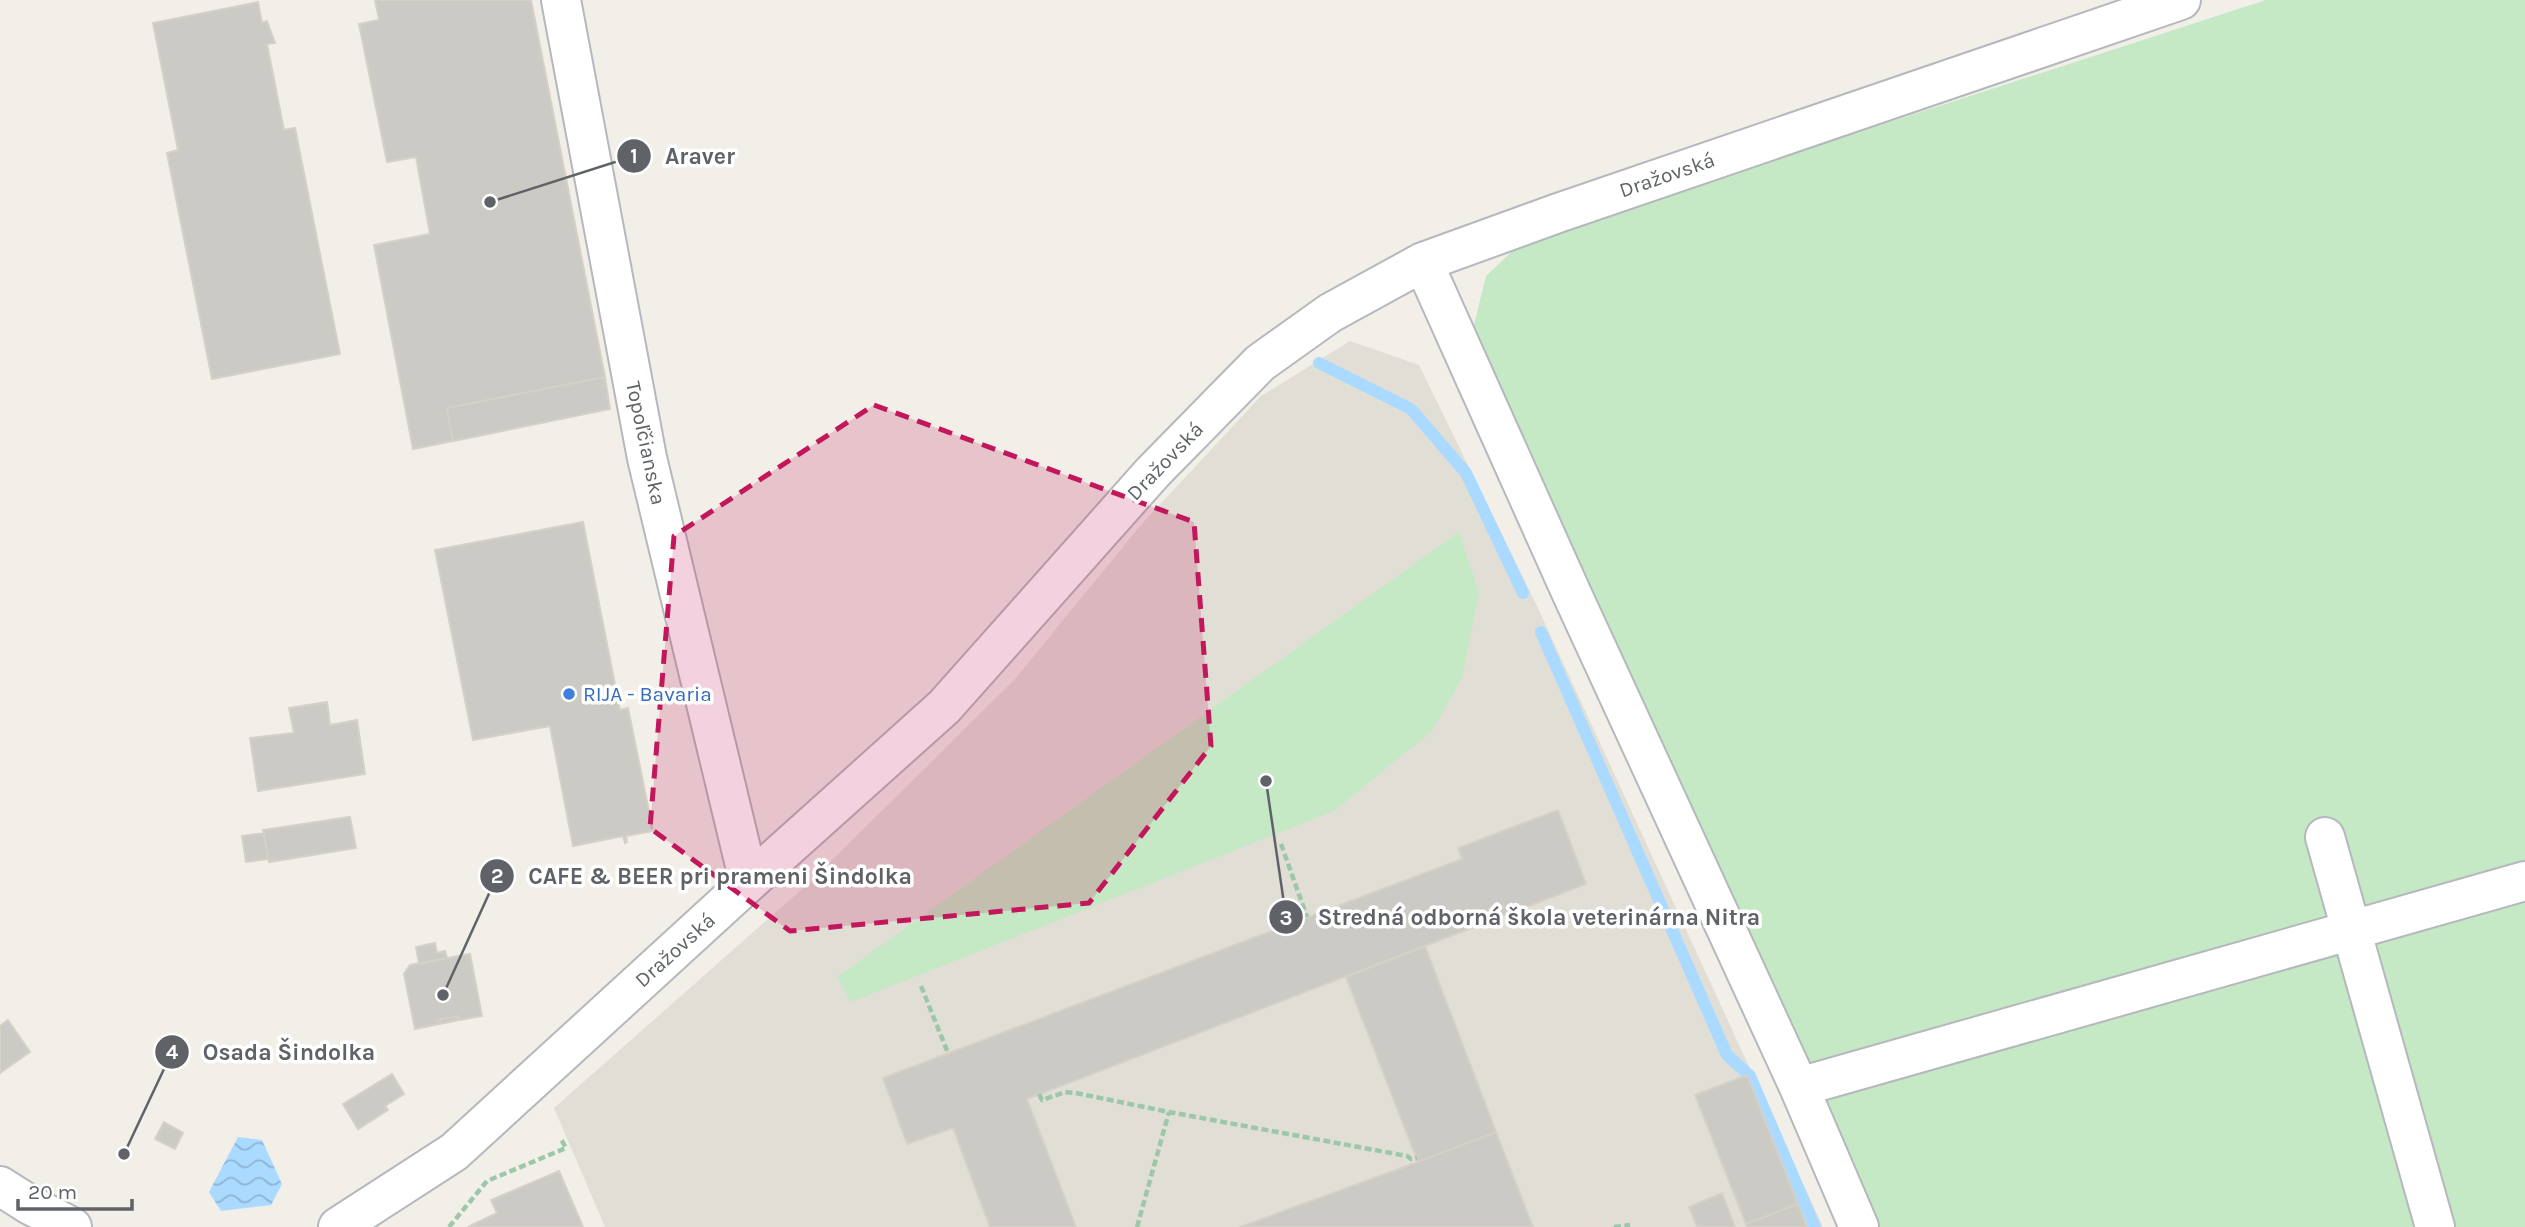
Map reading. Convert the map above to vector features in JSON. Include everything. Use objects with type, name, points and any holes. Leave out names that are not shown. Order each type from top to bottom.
[{"type":"street","name":"Topoľčianska","points":[[561,0],[647,458],[748,882]]},
{"type":"street","name":"Dražovská","points":[[338,1227],[454,1152],[748,882],[944,707],[1153,472],[1260,363],[1330,313],[1423,262],[1571,208],[2181,0]]},
{"type":"street","points":[[1423,262],[1571,592],[1799,1087],[1859,1227]]},
{"type":"street","points":[[2325,837],[2435,1227]]},
{"type":"street","points":[[1799,1087],[2525,881]]},
{"type":"street","points":[[0,1186],[72,1227]]},
{"type":"path","points":[[1281,844],[1307,917]]},
{"type":"path","points":[[921,986],[948,1053]]},
{"type":"path","points":[[1039,1094],[1042,1100],[1065,1092],[1076,1093],[1407,1156],[1411,1159],[1417,1157]]},
{"type":"path","points":[[1138,1227],[1169,1112]]},
{"type":"path","points":[[449,1227],[487,1181],[566,1148],[561,1139]]},
{"type":"path","points":[[1614,1227],[1630,1225]]},
{"type":"highlighted area","points":[[874,405],[1194,522],[1211,746],[1089,903],[790,931],[650,828],[674,536]]},
{"type":"shaded area","points":[[1350,341],[1419,365],[1536,604],[1823,1227],[605,1227],[554,1108],[810,882],[1015,679],[1140,526],[1261,396]]},
{"type":"green space","points":[[2266,0],[2525,0],[2525,1227],[1841,1227],[1474,325],[1486,276],[1523,241]]},
{"type":"green space","points":[[1459,532],[1479,592],[1462,678],[1432,731],[1334,811],[851,1002],[837,977]]},
{"type":"water","points":[[238,1137],[262,1140],[282,1184],[271,1205],[221,1211],[209,1192]]},
{"type":"building","points":[[375,0],[531,0],[605,377],[447,408],[453,441],[413,449],[374,245],[430,234],[416,157],[387,162],[359,24],[379,20]]},
{"type":"building","points":[[258,2],[262,23],[267,21],[275,43],[267,44],[284,130],[295,128],[340,354],[212,379],[167,153],[178,150],[153,23]]},
{"type":"building","points":[[605,377],[610,409],[453,441],[447,408]]},
{"type":"building","points":[[583,522],[620,710],[628,708],[653,831],[626,836],[625,843],[623,836],[573,846],[550,726],[473,740],[435,550]]},
{"type":"building","points":[[327,702],[330,725],[357,720],[365,774],[258,791],[250,738],[294,733],[289,708]]},
{"type":"building","points":[[1558,810],[1586,884],[1027,1099],[1076,1227],[990,1227],[953,1128],[907,1144],[883,1078],[1462,859],[1458,848]]},
{"type":"building","points":[[350,817],[356,848],[269,862],[263,830]]},
{"type":"building","points":[[264,833],[268,859],[246,862],[242,836]]},
{"type":"building","points":[[435,943],[437,953],[445,951],[447,958],[419,964],[416,947]]},
{"type":"building","points":[[1425,946],[1496,1132],[1418,1162],[1346,977]]},
{"type":"building","points":[[470,954],[482,1016],[459,1020],[458,1016],[437,1020],[439,1024],[415,1029],[404,974],[410,965]]},
{"type":"building","points":[[458,1016],[459,1020],[439,1024],[437,1020]]},
{"type":"building","points":[[8,1020],[30,1052],[0,1073],[0,1026]]},
{"type":"building","points":[[392,1074],[404,1094],[385,1106],[388,1110],[358,1129],[343,1104]]},
{"type":"building","points":[[1747,1075],[1798,1204],[1746,1224],[1695,1095]]},
{"type":"building","points":[[164,1122],[183,1133],[175,1149],[155,1139]]},
{"type":"building","points":[[1496,1132],[1533,1227],[1240,1227],[1418,1162]]},
{"type":"building","points":[[559,1171],[583,1227],[468,1227],[497,1213],[491,1200]]},
{"type":"building","points":[[1722,1193],[1735,1227],[1697,1227],[1689,1207]]},
{"type":"building","points":[[1798,1204],[1807,1227],[1747,1227],[1746,1224]]},
{"type":"waterway","points":[[1319,363],[1411,409],[1466,473],[1523,593]]},
{"type":"waterway","points":[[1541,632],[1727,1055],[1750,1076],[1815,1227]]},
{"type":"place","name":"Araver","points":[[490,202]]},
{"type":"place","name":"RIJA - Bavaria","points":[[569,694]]},
{"type":"place","name":"Stredná odborná škola veterinárna Nitra","points":[[1266,781]]},
{"type":"place","name":"CAFE & BEER pri prameni Šindolka","points":[[443,995]]},
{"type":"place","name":"Osada Šindolka","points":[[124,1154]]}]
